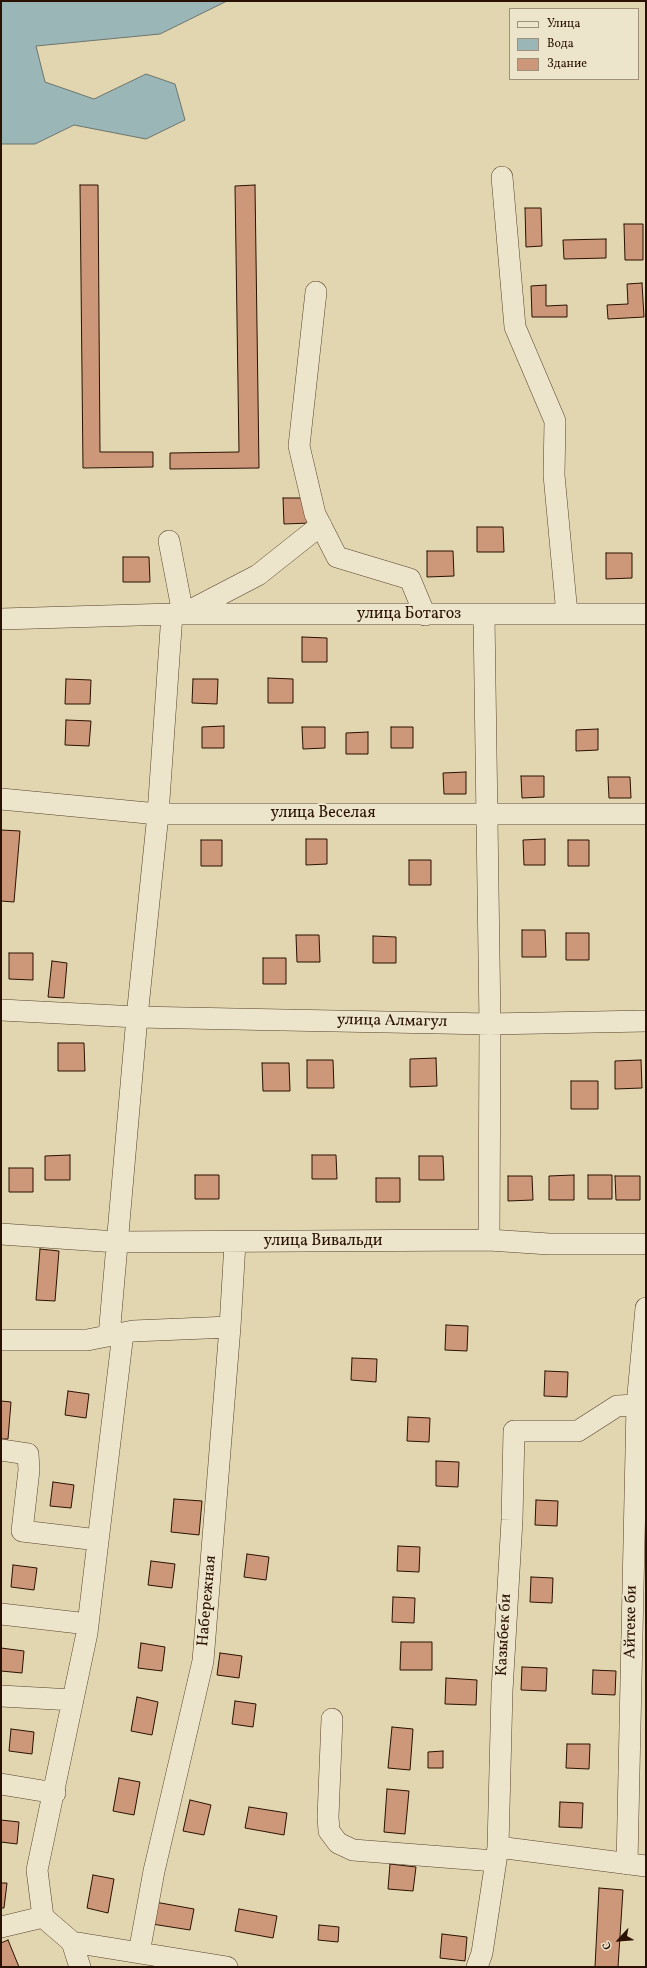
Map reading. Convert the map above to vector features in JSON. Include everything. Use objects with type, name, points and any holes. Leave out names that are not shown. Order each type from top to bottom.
[{"type":"street","points":[[502,178],[515,327],[556,421],[554,475],[567,614]]},
{"type":"street","points":[[316,292],[299,446],[315,514],[337,558],[410,579],[424,615]]},
{"type":"street","points":[[178,614],[258,576],[321,525]]},
{"type":"street","points":[[169,541],[178,614],[137,1017],[117,1242],[116,1334],[98,1540],[88,1624],[37,1870],[43,1917],[72,1942],[227,1967]]},
{"type":"street","name":"улица Ботагоз","points":[[1,619],[178,614],[646,614]]},
{"type":"street","points":[[484,615],[490,1024],[489,1240]]},
{"type":"street","name":"улица Веселая","points":[[1,799],[158,814],[646,814]]},
{"type":"street","name":"улица Алмагул","points":[[1,1010],[137,1017],[490,1024],[646,1021]]},
{"type":"street","name":"улица Вивальди","points":[[1,1234],[117,1242],[235,1243],[489,1240],[549,1244],[646,1244]]},
{"type":"street","name":"Набережная","points":[[139,1953],[154,1871],[203,1661],[230,1327],[235,1243]]},
{"type":"street","name":"Айтеке би","points":[[637,1865],[636,1405],[645,1321]]},
{"type":"street","points":[[1,1340],[86,1340],[133,1331],[230,1327]]},
{"type":"street","name":"Казыбек би","points":[[477,1967],[482,1953],[496,1854],[502,1691],[512,1520],[514,1431],[578,1431],[617,1406],[636,1405]]},
{"type":"street","points":[[1,1450],[28,1454],[29,1470],[22,1531],[98,1540]]},
{"type":"street","points":[[1,1614],[88,1624]]},
{"type":"street","points":[[1,1696],[73,1700]]},
{"type":"street","points":[[332,1719],[328,1817],[329,1831],[338,1843],[353,1850],[496,1854],[637,1865]]},
{"type":"street","points":[[1,1784],[54,1793]]},
{"type":"street","points":[[1,1927],[43,1917]]},
{"type":"street","points":[[72,1942],[80,1967]]},
{"type":"water","points":[[1,1],[227,1],[160,34],[36,46],[45,82],[94,99],[146,74],[175,84],[185,120],[146,139],[74,125],[35,144],[1,144]]},
{"type":"building","points":[[80,185],[98,185],[100,452],[153,452],[153,467],[83,468]]},
{"type":"building","points":[[255,185],[259,468],[170,469],[170,453],[239,452],[235,186]]},
{"type":"building","points":[[525,208],[541,208],[542,246],[526,247]]},
{"type":"building","points":[[624,224],[643,224],[643,260],[625,260]]},
{"type":"building","points":[[606,239],[606,258],[564,259],[563,240]]},
{"type":"building","points":[[642,283],[644,317],[608,319],[607,305],[628,304],[627,284]]},
{"type":"building","points":[[546,285],[546,306],[567,305],[567,317],[532,317],[531,286]]},
{"type":"building","points":[[283,498],[310,498],[310,523],[284,524]]},
{"type":"building","points":[[477,527],[503,527],[504,552],[477,552]]},
{"type":"building","points":[[427,551],[453,551],[454,576],[427,577]]},
{"type":"building","points":[[606,553],[632,553],[632,578],[606,579]]},
{"type":"building","points":[[123,557],[149,557],[150,582],[123,582]]},
{"type":"building","points":[[302,637],[327,638],[327,662],[302,662]]},
{"type":"building","points":[[268,678],[293,679],[293,703],[268,703]]},
{"type":"building","points":[[66,679],[91,680],[90,704],[65,704]]},
{"type":"building","points":[[193,679],[218,679],[217,704],[192,703]]},
{"type":"building","points":[[66,720],[91,721],[89,746],[65,745]]},
{"type":"building","points":[[224,726],[224,748],[202,748],[202,727]]},
{"type":"building","points":[[302,727],[325,727],[325,748],[303,749]]},
{"type":"building","points":[[391,727],[413,727],[413,748],[391,748]]},
{"type":"building","points":[[598,729],[598,750],[576,751],[576,730]]},
{"type":"building","points":[[368,732],[368,754],[346,754],[346,733]]},
{"type":"building","points":[[466,772],[466,794],[444,794],[443,773]]},
{"type":"building","points":[[521,776],[544,776],[544,797],[522,798]]},
{"type":"building","points":[[608,777],[630,777],[631,798],[609,798]]},
{"type":"building","points":[[1,830],[20,831],[14,902],[1,901]]},
{"type":"building","points":[[306,839],[327,839],[327,864],[306,865]]},
{"type":"building","points":[[545,839],[545,865],[524,865],[523,840]]},
{"type":"building","points":[[201,840],[222,840],[222,866],[201,866]]},
{"type":"building","points":[[568,840],[589,840],[589,866],[568,866]]},
{"type":"building","points":[[409,860],[431,860],[431,885],[409,885]]},
{"type":"building","points":[[522,930],[545,930],[546,957],[522,957]]},
{"type":"building","points":[[566,933],[589,933],[589,960],[566,960]]},
{"type":"building","points":[[296,935],[319,935],[320,962],[297,962]]},
{"type":"building","points":[[373,936],[396,937],[396,963],[373,963]]},
{"type":"building","points":[[9,953],[33,953],[33,980],[9,979]]},
{"type":"building","points":[[263,958],[286,958],[286,984],[263,984]]},
{"type":"building","points":[[52,961],[67,963],[64,998],[48,997]]},
{"type":"building","points":[[58,1043],[84,1043],[85,1071],[58,1071]]},
{"type":"building","points":[[436,1058],[437,1086],[410,1087],[410,1059]]},
{"type":"building","points":[[307,1060],[333,1060],[334,1088],[307,1088]]},
{"type":"building","points":[[641,1060],[642,1088],[615,1089],[615,1061]]},
{"type":"building","points":[[262,1063],[289,1063],[290,1091],[263,1091]]},
{"type":"building","points":[[571,1081],[598,1081],[598,1109],[571,1109]]},
{"type":"building","points":[[70,1155],[70,1180],[45,1180],[45,1156]]},
{"type":"building","points":[[312,1155],[336,1155],[337,1179],[312,1179]]},
{"type":"building","points":[[419,1156],[443,1156],[444,1180],[419,1180]]},
{"type":"building","points":[[9,1168],[33,1168],[33,1192],[9,1192]]},
{"type":"building","points":[[195,1175],[219,1175],[219,1199],[195,1199]]},
{"type":"building","points":[[574,1175],[574,1200],[549,1200],[549,1176]]},
{"type":"building","points":[[588,1175],[612,1175],[612,1199],[588,1199]]},
{"type":"building","points":[[508,1176],[532,1176],[533,1200],[508,1201]]},
{"type":"building","points":[[615,1176],[640,1176],[640,1200],[616,1200]]},
{"type":"building","points":[[376,1178],[400,1178],[400,1202],[376,1202]]},
{"type":"building","points":[[40,1249],[59,1251],[55,1301],[36,1300]]},
{"type":"building","points":[[446,1325],[468,1326],[467,1351],[445,1350]]},
{"type":"building","points":[[352,1358],[377,1359],[376,1382],[351,1380]]},
{"type":"building","points":[[545,1371],[568,1372],[567,1397],[544,1396]]},
{"type":"building","points":[[68,1391],[89,1394],[86,1418],[65,1415]]},
{"type":"building","points":[[1,1401],[11,1402],[8,1439],[1,1439]]},
{"type":"building","points":[[408,1417],[430,1418],[429,1442],[407,1441]]},
{"type":"building","points":[[436,1461],[459,1462],[458,1487],[436,1486]]},
{"type":"building","points":[[53,1482],[74,1485],[71,1508],[50,1506]]},
{"type":"building","points":[[174,1499],[202,1501],[199,1535],[171,1532]]},
{"type":"building","points":[[536,1500],[558,1501],[557,1526],[535,1525]]},
{"type":"building","points":[[398,1546],[420,1547],[419,1572],[397,1571]]},
{"type":"building","points":[[247,1554],[269,1557],[266,1580],[244,1577]]},
{"type":"building","points":[[151,1561],[175,1564],[172,1588],[148,1585]]},
{"type":"building","points":[[13,1565],[37,1568],[34,1590],[11,1587]]},
{"type":"building","points":[[531,1577],[553,1578],[552,1603],[530,1602]]},
{"type":"building","points":[[393,1597],[415,1598],[414,1623],[392,1622]]},
{"type":"building","points":[[401,1642],[432,1642],[432,1670],[400,1670]]},
{"type":"building","points":[[141,1643],[165,1647],[162,1671],[138,1668]]},
{"type":"building","points":[[1,1648],[24,1651],[22,1673],[1,1671]]},
{"type":"building","points":[[220,1653],[242,1656],[239,1678],[217,1675]]},
{"type":"building","points":[[522,1667],[547,1668],[546,1691],[521,1690]]},
{"type":"building","points":[[593,1670],[616,1671],[615,1695],[592,1694]]},
{"type":"building","points":[[446,1678],[477,1680],[476,1705],[445,1704]]},
{"type":"building","points":[[137,1697],[158,1702],[152,1735],[131,1731]]},
{"type":"building","points":[[235,1701],[256,1704],[253,1727],[232,1724]]},
{"type":"building","points":[[392,1727],[413,1729],[410,1770],[388,1768]]},
{"type":"building","points":[[11,1729],[34,1732],[32,1754],[9,1751]]},
{"type":"building","points":[[567,1744],[590,1744],[589,1769],[566,1768]]},
{"type":"building","points":[[443,1751],[443,1768],[428,1768],[428,1752]]},
{"type":"building","points":[[119,1778],[140,1782],[134,1815],[113,1811]]},
{"type":"building","points":[[387,1789],[409,1791],[405,1834],[384,1832]]},
{"type":"building","points":[[190,1800],[211,1805],[204,1835],[183,1831]]},
{"type":"building","points":[[560,1802],[583,1803],[582,1828],[559,1827]]},
{"type":"building","points":[[249,1807],[287,1813],[284,1835],[245,1828]]},
{"type":"building","points":[[1,1820],[19,1822],[17,1844],[1,1842]]},
{"type":"building","points":[[390,1864],[416,1867],[413,1891],[388,1889]]},
{"type":"building","points":[[93,1875],[114,1879],[108,1913],[87,1908]]},
{"type":"building","points":[[1,1883],[7,1883],[4,1908],[1,1908]]},
{"type":"building","points":[[599,1888],[623,1890],[618,1967],[595,1967]]},
{"type":"building","points":[[155,1902],[194,1909],[190,1930],[152,1924]]},
{"type":"building","points":[[239,1909],[277,1916],[273,1938],[235,1931]]},
{"type":"building","points":[[319,1925],[339,1927],[338,1942],[318,1940]]},
{"type":"building","points":[[442,1934],[467,1937],[465,1961],[440,1958]]},
{"type":"building","points":[[8,1940],[19,1967],[1,1967],[1,1943]]}]
